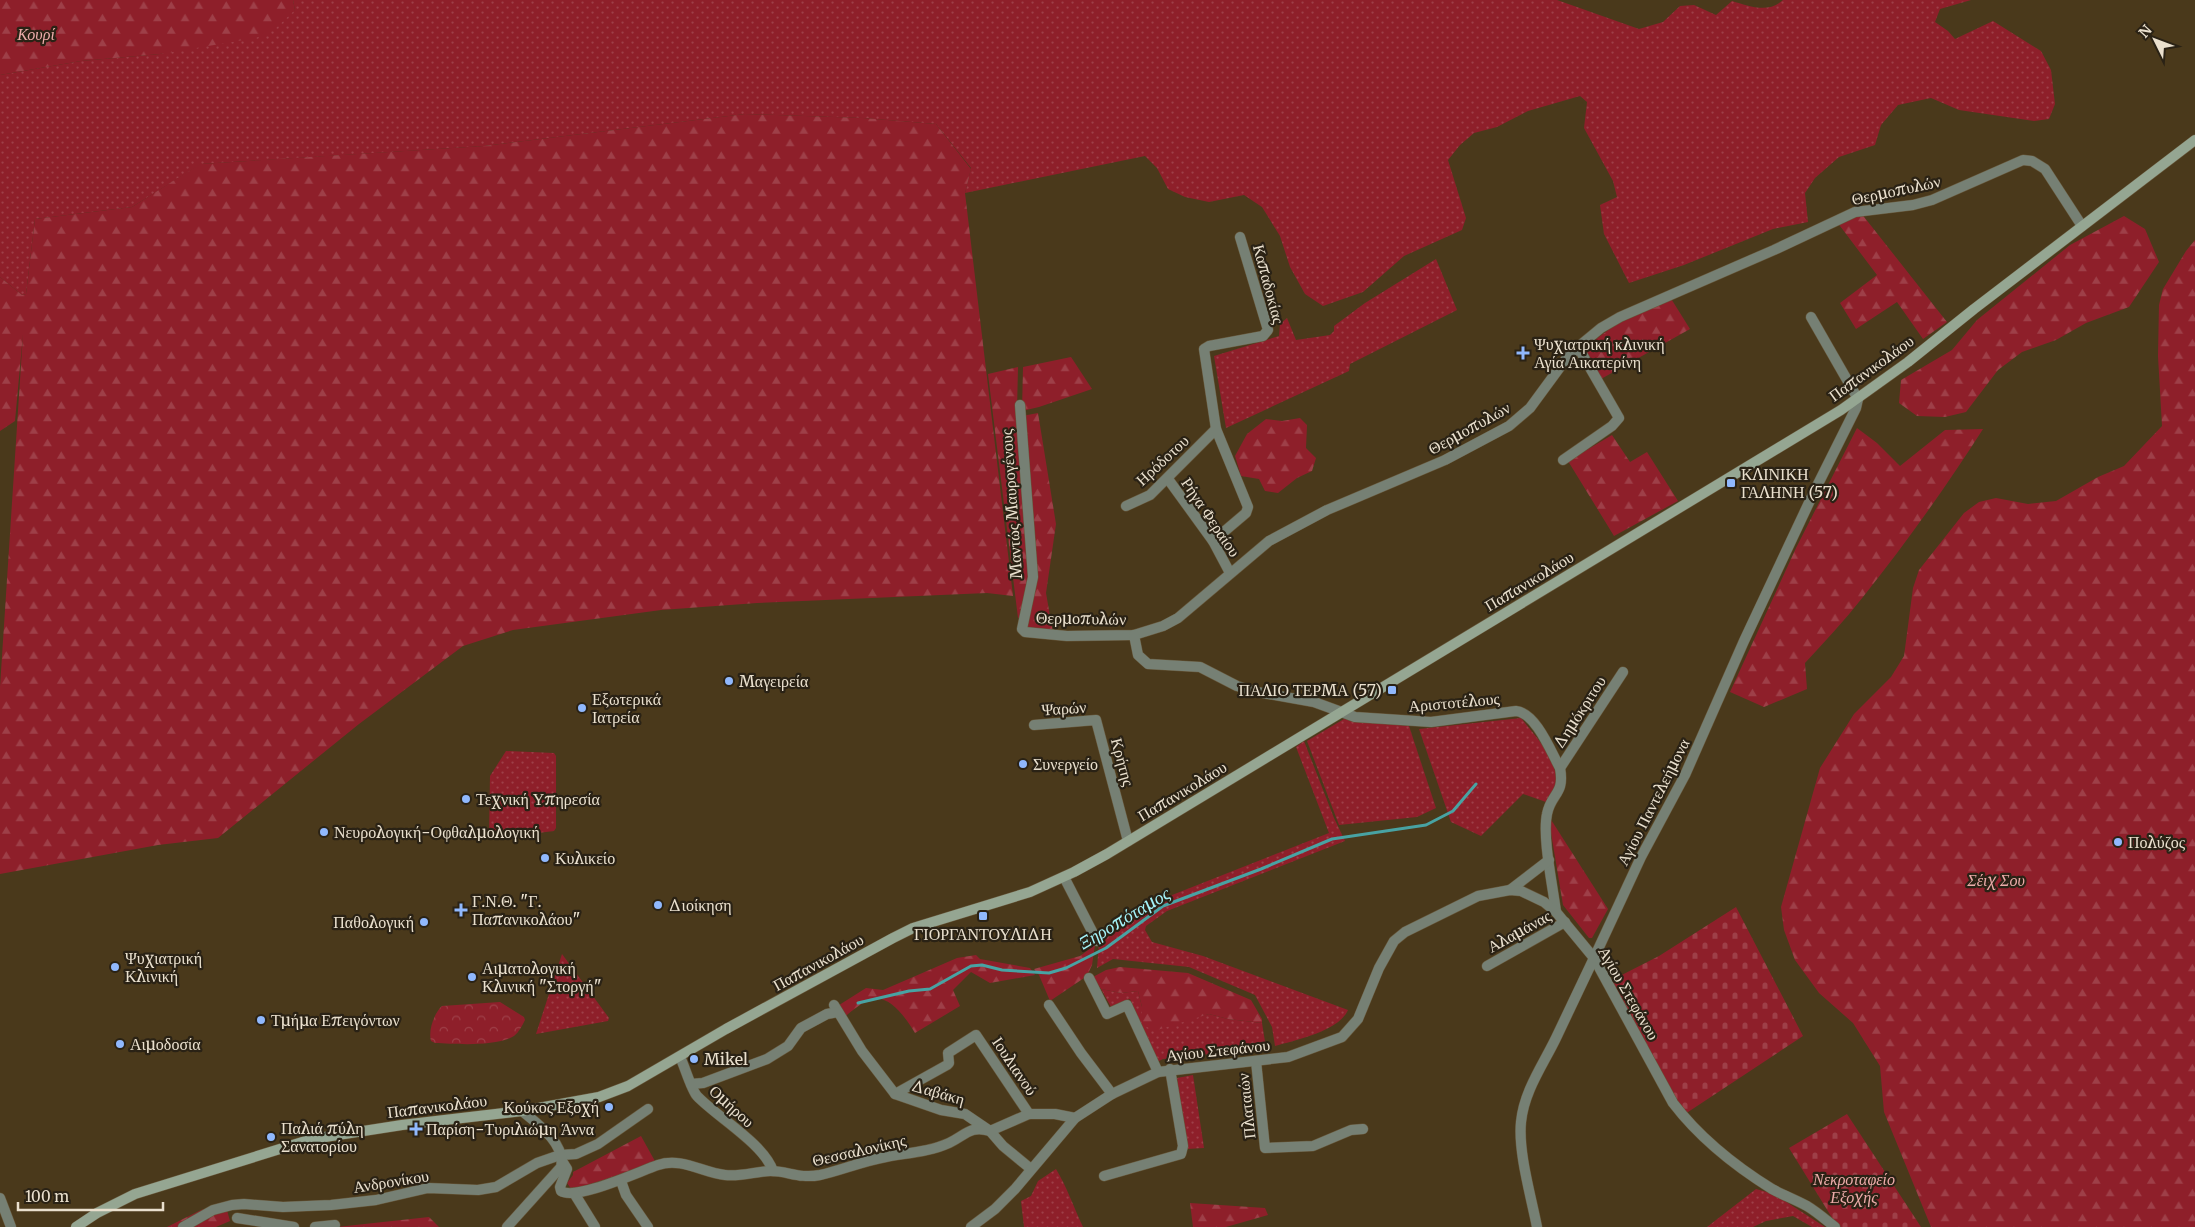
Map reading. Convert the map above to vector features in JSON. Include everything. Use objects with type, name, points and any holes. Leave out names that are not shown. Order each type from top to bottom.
[{"type":"main road","name":"Παπανικολάου","points":[[76,1227],[97,1213],[134,1194],[312,1139],[402,1125],[522,1111],[599,1097],[638,1082],[726,1029],[854,958],[913,928],[1002,902],[1064,877],[1128,841],[1858,399],[2195,140]]},
{"type":"street","name":"Θερμοπυλών","points":[[1022,630],[1024,632],[1067,636],[1134,635],[1163,626],[1178,618],[1269,541],[1328,510],[1445,460],[1506,427],[1530,408],[1566,359],[1601,328],[1620,317],[1774,250],[1855,212],[1913,205],[1932,200],[2023,160],[2032,161],[2046,168],[2082,226]]},
{"type":"street","name":"Καπαδοκίας","points":[[1216,429],[1204,348],[1263,336],[1268,333],[1268,327],[1240,237]]},
{"type":"street","points":[[1812,317],[1858,399]]},
{"type":"street","points":[[1562,460],[1612,426],[1619,418],[1578,347]]},
{"type":"street","name":"Αγίου Παντελεήμονα","points":[[1538,1227],[1522,1145],[1521,1123],[1523,1110],[1532,1084],[1556,1038],[1641,857],[1685,775],[1748,632],[1856,408],[1858,399]]},
{"type":"street","name":"Μαντώς Μαυρογένους","points":[[1020,405],[1033,577],[1022,630]]},
{"type":"street","points":[[1213,541],[1246,513],[1248,507],[1216,429]]},
{"type":"street","name":"Ηρόδοτου","points":[[1126,506],[1150,495],[1216,429]]},
{"type":"street","name":"Ρήγα Φεραίου","points":[[1168,479],[1213,541],[1230,573]]},
{"type":"street","name":"Αριστοτέλους","points":[[1134,635],[1138,655],[1148,664],[1200,667],[1237,686],[1314,702],[1340,713],[1363,719],[1431,722],[1521,712],[1534,721],[1560,768]]},
{"type":"street","name":"Δημόκριτου","points":[[1560,768],[1622,672]]},
{"type":"street","name":"Κρήτης","points":[[1096,720],[1128,841]]},
{"type":"street","name":"Ψαρών","points":[[1034,725],[1096,720]]},
{"type":"street","points":[[1556,912],[1549,860],[1546,816],[1562,784],[1560,768]]},
{"type":"street","points":[[1510,890],[1549,860]]},
{"type":"street","points":[[1064,877],[1097,940]]},
{"type":"street","name":"Αγίου Στεφάνου","points":[[971,1227],[995,1209],[1075,1118],[1112,1094],[1158,1072],[1288,1057],[1342,1037],[1358,1019],[1388,949],[1401,935],[1478,896],[1510,890],[1521,891],[1537,898],[1556,912],[1594,958],[1673,1103],[1684,1118],[1742,1169],[1773,1190],[1807,1206],[1835,1227]]},
{"type":"street","name":"Αλαμάνας","points":[[1487,966],[1565,922]]},
{"type":"street","points":[[1089,978],[1107,1014],[1127,1005],[1158,1072]]},
{"type":"street","points":[[1049,1005],[1081,1053],[1112,1094]]},
{"type":"street","name":"Δαβάκη","points":[[691,1084],[703,1083],[767,1059],[788,1046],[796,1034],[809,1023],[836,1009],[869,1060],[895,1094],[941,1110],[965,1114],[990,1131],[1003,1146],[1031,1169]]},
{"type":"street","name":"Ιουλιανού","points":[[895,1094],[947,1065],[949,1063],[948,1053],[976,1035],[1030,1114]]},
{"type":"street","name":"Ομήρου","points":[[680,1057],[691,1084],[700,1099],[726,1119],[760,1152],[770,1163],[773,1171]]},
{"type":"street","name":"Πλαταιών","points":[[1256,1061],[1265,1148],[1313,1146],[1337,1135],[1363,1129]]},
{"type":"street","points":[[1104,1176],[1182,1154],[1183,1146],[1170,1070]]},
{"type":"street","name":"Ανδρονίκου","points":[[183,1227],[213,1210],[232,1205],[283,1207],[331,1204],[376,1200],[428,1188],[478,1190],[496,1187],[537,1163],[576,1154],[598,1144],[648,1110]]},
{"type":"street","points":[[522,1111],[554,1141],[567,1169],[560,1187],[561,1191],[564,1193],[574,1193],[595,1227]]},
{"type":"street","name":"Θεσσαλονίκης","points":[[574,1193],[621,1181],[659,1165],[667,1164],[684,1164],[724,1175],[773,1171],[789,1175],[819,1175],[884,1157],[932,1150],[979,1128],[990,1131],[1030,1114],[1055,1114],[1075,1118]]},
{"type":"street","points":[[507,1227],[561,1167],[561,1158]]},
{"type":"street","points":[[621,1181],[626,1195],[648,1227]]},
{"type":"street","points":[[0,1198],[11,1227]]},
{"type":"street","points":[[232,1205],[239,1223],[294,1227]]},
{"type":"street","points":[[315,1227],[335,1225]]},
{"type":"green space","name":"Κουρί","points":[[0,0],[293,0],[295,10],[276,28],[256,38],[160,54],[81,61],[0,75]]},
{"type":"green space","points":[[293,0],[1557,0],[1639,29],[1663,22],[1680,6],[1694,5],[1716,15],[1732,1],[1752,7],[1765,8],[1771,7],[1783,0],[1971,0],[1940,9],[1935,22],[1948,31],[1955,39],[1993,21],[2041,51],[2051,70],[2055,104],[2049,119],[2034,121],[1959,110],[1931,98],[1898,105],[1881,125],[1875,145],[1839,157],[1815,178],[1805,193],[1808,222],[1773,229],[1684,265],[1629,283],[1604,234],[1600,205],[1617,197],[1613,181],[1584,128],[1587,102],[1580,96],[1528,111],[1497,127],[1474,133],[1460,145],[1448,160],[1466,218],[1462,230],[1404,256],[1363,292],[1323,306],[1305,294],[1290,267],[1280,236],[1262,207],[1244,195],[1209,202],[1185,197],[1168,189],[1157,168],[1145,156],[965,193],[971,168],[936,124],[863,118],[745,114],[484,146],[201,164],[132,207],[35,219],[26,294],[22,295],[0,277],[0,75],[81,61],[160,54],[295,10]]},
{"type":"green space","points":[[745,114],[863,118],[936,124],[971,169],[965,193],[1013,596],[987,593],[757,603],[661,610],[513,630],[463,646],[359,724],[218,838],[158,845],[0,874],[0,687],[23,334],[15,421],[0,431],[0,277],[22,295],[26,294],[35,219],[132,207],[200,164],[484,146]]},
{"type":"green space","points":[[1861,213],[1947,322],[1923,339],[1897,302],[1856,329],[1840,303],[1877,275],[1837,222]]},
{"type":"green space","points":[[2124,216],[2145,229],[2159,262],[2129,307],[2086,323],[2056,340],[2022,352],[1998,370],[1966,412],[1945,417],[1917,416],[1899,403],[1901,380],[1952,350],[1977,320],[2070,245]]},
{"type":"green space","name":"Σέιχ Σου","points":[[2195,240],[2195,1227],[1931,1227],[1884,1112],[1880,1066],[1853,1023],[1819,993],[1795,960],[1784,930],[1781,907],[1820,768],[1854,714],[1891,677],[1904,656],[1913,588],[1919,570],[1964,513],[1979,502],[1996,498],[2028,504],[2056,501],[2098,477],[2124,466],[2162,426],[2158,356],[2159,305],[2163,289],[2186,251]]},
{"type":"green space","points":[[1436,259],[1457,310],[1350,364],[1349,371],[1226,428],[1214,356],[1279,336],[1280,324],[1287,318],[1296,340],[1330,335],[1334,331],[1334,326],[1365,303]]},
{"type":"green space","points":[[1670,297],[1690,329],[1601,379],[1584,348],[1619,322]]},
{"type":"green space","points":[[1071,357],[1092,389],[1022,411],[1023,367]]},
{"type":"green space","points":[[1018,367],[1017,410],[1030,576],[1020,617],[1018,618],[988,374]]},
{"type":"green space","points":[[1038,413],[1056,524],[1046,593],[1053,633],[1025,628],[1037,577],[1022,416]]},
{"type":"green space","points":[[1300,418],[1307,425],[1306,448],[1316,458],[1312,471],[1297,478],[1278,493],[1265,491],[1259,479],[1241,476],[1235,456],[1247,434],[1266,419],[1282,421]]},
{"type":"green space","points":[[1857,428],[1877,443],[1900,466],[1945,430],[1983,429],[1895,556],[1849,614],[1805,663],[1807,689],[1764,707],[1730,692],[1796,548]]},
{"type":"green space","points":[[1612,435],[1630,462],[1647,452],[1678,501],[1614,536],[1568,461]]},
{"type":"green space","points":[[1521,718],[1545,749],[1554,767],[1556,785],[1552,794],[1546,802],[1523,794],[1481,836],[1451,822],[1419,729]]},
{"type":"green space","points":[[1344,719],[1409,726],[1436,808],[1417,817],[1339,825],[1307,741]]},
{"type":"green space","points":[[1304,741],[1345,841],[1167,911],[1146,926],[1145,930],[1152,942],[1203,956],[1348,1010],[1343,1017],[1336,1024],[1316,1034],[1275,1046],[1272,1027],[1255,995],[1189,967],[1113,959],[1097,968],[1099,943],[1162,899],[1329,833],[1296,747]]},
{"type":"green space","points":[[506,751],[554,753],[556,756],[556,828],[554,831],[491,839],[489,837],[490,776]]},
{"type":"green space","points":[[1548,815],[1608,909],[1592,938],[1589,938],[1563,905]]},
{"type":"green space","points":[[1736,907],[1803,1036],[1685,1114],[1608,982],[1659,956]]},
{"type":"green space","points":[[1095,945],[1092,965],[1087,976],[1050,1001],[1039,975],[1034,969],[1080,956]]},
{"type":"green space","points":[[562,954],[609,1018],[608,1021],[536,1034]]},
{"type":"green space","points":[[976,955],[980,959],[1030,968],[1035,975],[990,983],[971,972],[953,990],[960,1006],[915,1033],[897,1009],[884,1000],[866,1001],[843,1018],[836,1007],[866,988],[883,990],[957,958]]},
{"type":"green space","points":[[1120,967],[1188,973],[1251,1000],[1262,1019],[1262,1023],[1228,1019],[1209,1014],[1154,1031],[1142,1024],[1142,1007],[1138,991],[1121,993],[1101,989],[1093,977],[1106,970]]},
{"type":"green space","points":[[1101,989],[1121,993],[1138,991],[1142,1007],[1142,1024],[1184,1020],[1209,1014],[1228,1019],[1262,1023],[1266,1048],[1163,1059],[1157,1062],[1130,999],[1111,1007]]},
{"type":"green space","points":[[500,1002],[524,1017],[523,1024],[514,1036],[497,1042],[476,1044],[435,1043],[431,1041],[432,1022],[442,1006]]},
{"type":"green space","points":[[1193,1075],[1204,1148],[1187,1149],[1177,1078]]},
{"type":"green space","name":"Νεκροταφείο Εξοχής","points":[[1847,1114],[1921,1227],[1841,1227],[1834,1221],[1789,1148]]},
{"type":"green space","points":[[641,1136],[656,1163],[572,1190],[567,1183],[573,1172]]},
{"type":"green space","points":[[1056,1169],[1083,1227],[1024,1227],[1021,1201],[1031,1196],[1038,1181]]},
{"type":"green space","points":[[1756,1189],[1774,1194],[1825,1227],[1812,1227],[1793,1216],[1766,1221],[1753,1227],[1707,1227]]},
{"type":"green space","points":[[225,1203],[230,1221],[216,1227],[167,1227],[201,1210]]},
{"type":"green space","points":[[1190,1203],[1265,1208],[1268,1215],[1226,1227],[1193,1227]]},
{"type":"green space","points":[[429,1217],[439,1227],[337,1227]]},
{"type":"waterway","name":"Ξηροπόταμος","points":[[858,1003],[909,991],[930,989],[971,966],[982,965],[1002,970],[1049,973],[1066,968],[1106,948],[1163,906],[1261,869],[1332,839],[1426,825],[1453,811],[1476,784]]},
{"type":"place","name":"Ψυχιατρική κλινική Αγία Αικατερίνη","points":[[1523,353]]},
{"type":"place","name":"ΚΛΙΝΙΚΗ ΓΑΛΗΝΗ (57)","points":[[1731,483]]},
{"type":"place","name":"Μαγειρεία","points":[[729,681]]},
{"type":"place","name":"ΠΑΛΙΟ ΤΕΡΜΑ (57)","points":[[1392,690]]},
{"type":"place","name":"Εξωτερικά Ιατρεία","points":[[582,708]]},
{"type":"place","name":"Συνεργείο","points":[[1023,764]]},
{"type":"place","name":"Τεχνική Υπηρεσία","points":[[466,799]]},
{"type":"place","name":"Νευρολογική-Οφθαλμολογική","points":[[324,832]]},
{"type":"place","name":"Πολύζος","points":[[2118,842]]},
{"type":"place","name":"Κυλικείο","points":[[545,858]]},
{"type":"place","name":"Διοίκηση","points":[[658,905]]},
{"type":"place","name":"Γ.Ν.Θ. \"Γ. Παπανικολάου\"","points":[[461,910]]},
{"type":"place","name":"ΓΙΟΡΓΑΝΤΟΥΛΙΔΗ","points":[[983,916]]},
{"type":"place","name":"Παθολογική","points":[[424,922]]},
{"type":"place","name":"Ψυχιατρική Κλινική","points":[[115,967]]},
{"type":"place","name":"Αιματολογική Κλινική \"Στοργή\"","points":[[472,977]]},
{"type":"place","name":"Τμήμα Επειγόντων","points":[[261,1020]]},
{"type":"place","name":"Αιμοδοσία","points":[[120,1044]]},
{"type":"place","name":"Mikel","points":[[694,1059]]},
{"type":"place","name":"Κούκος Εξοχή","points":[[609,1107]]},
{"type":"place","name":"Παρίση-Τυριλιώμη Άννα","points":[[416,1129]]},
{"type":"place","name":"Παλιά πύλη Σανατορίου","points":[[271,1137]]}]
